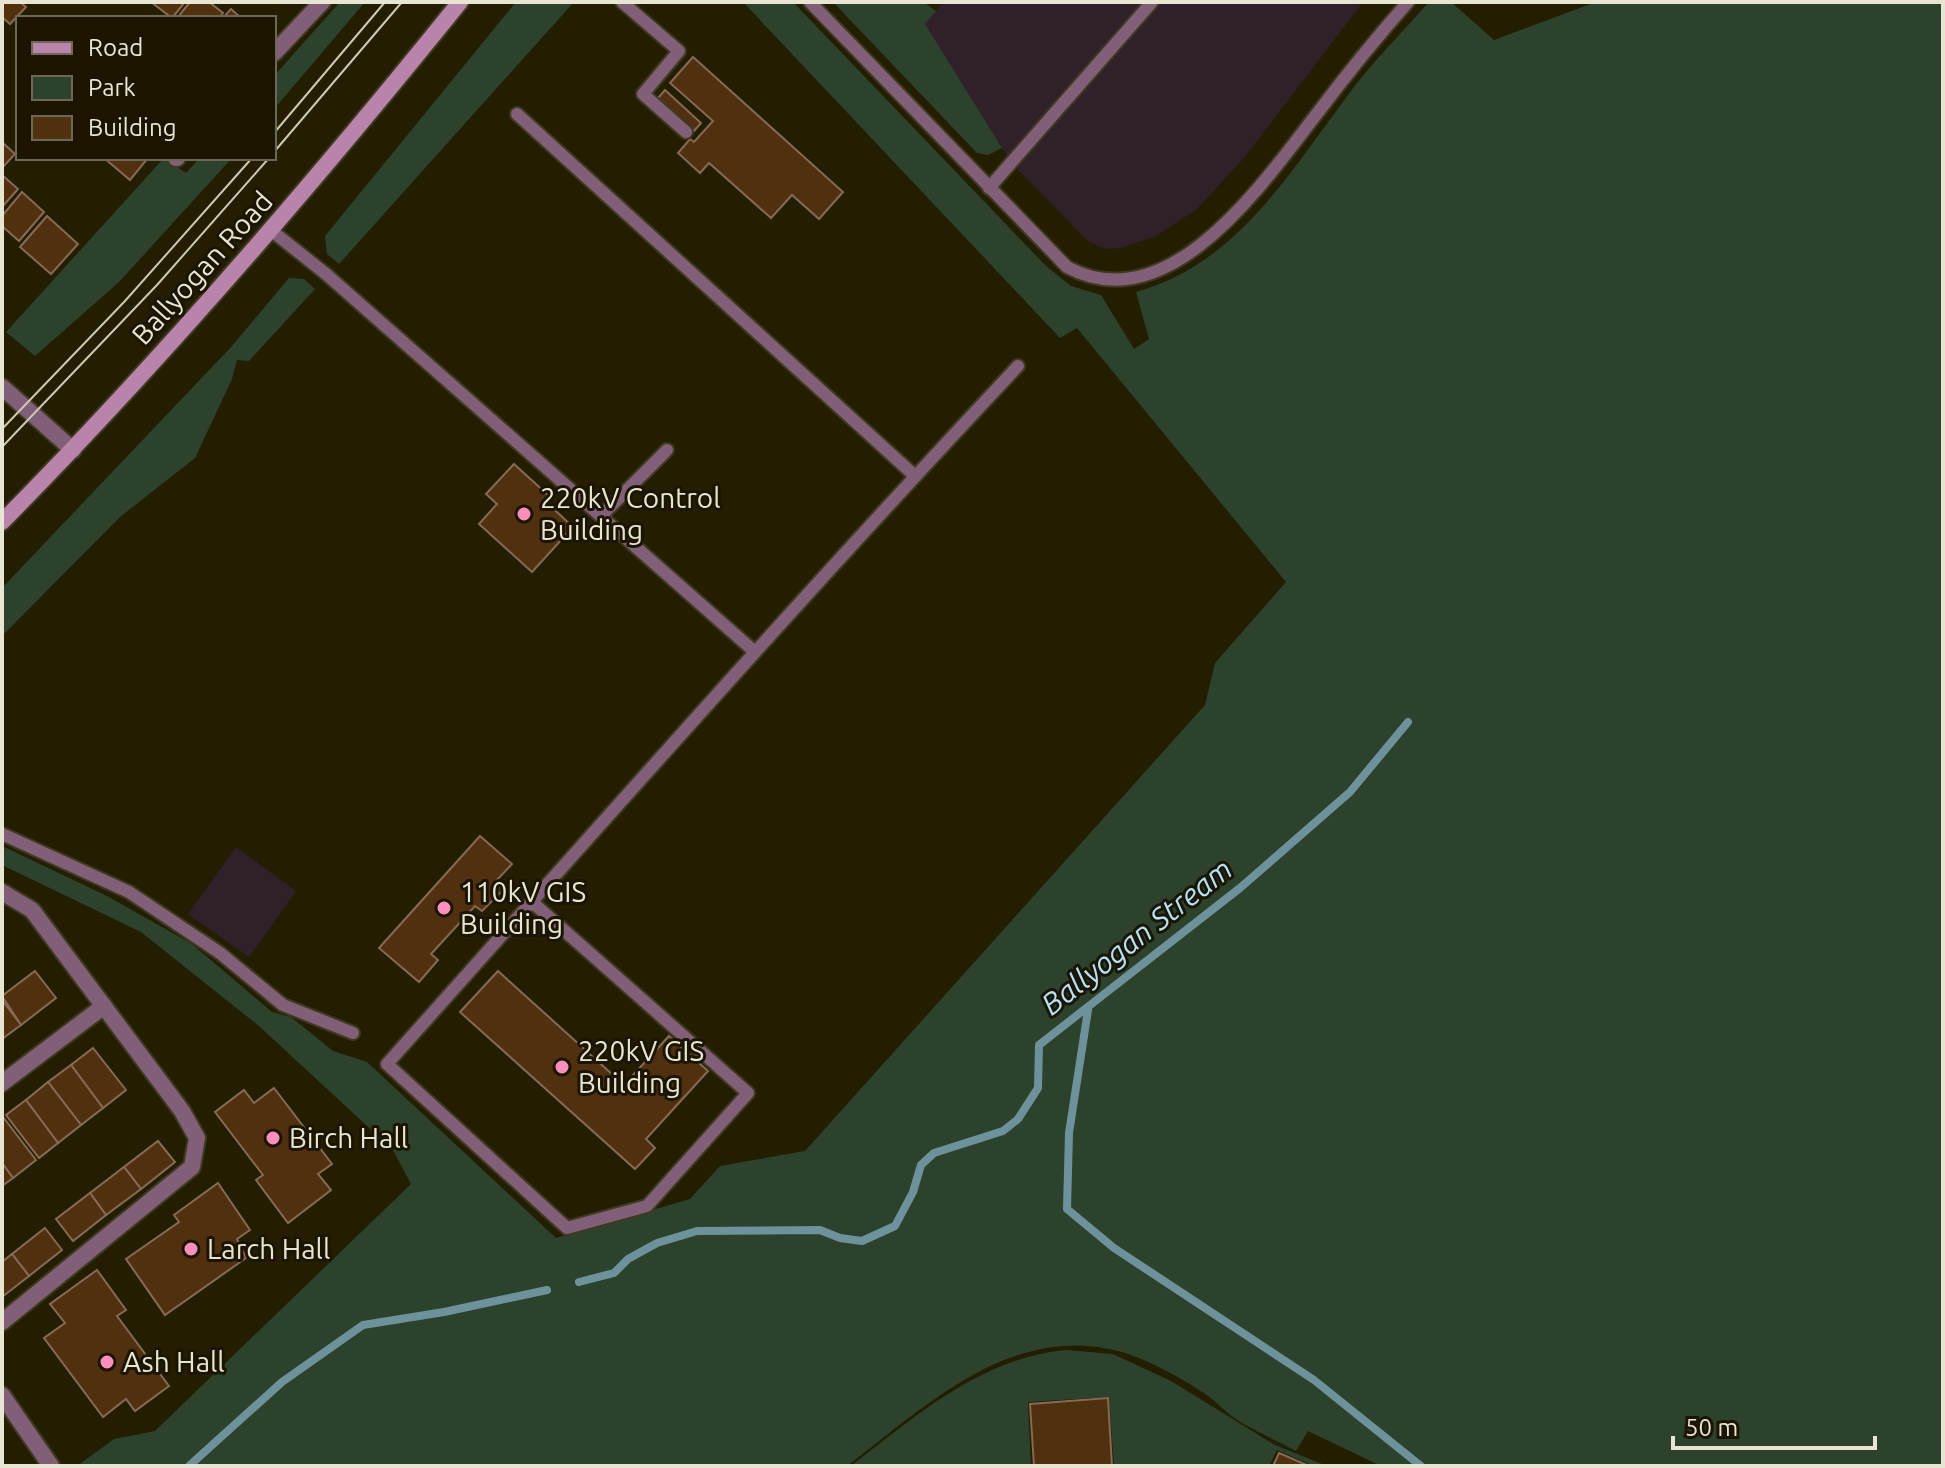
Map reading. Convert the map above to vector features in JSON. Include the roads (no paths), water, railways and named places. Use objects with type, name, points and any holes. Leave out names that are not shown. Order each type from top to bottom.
[{"type":"street","points":[[276,51],[322,2]]},
{"type":"street","name":"Ballyogan Road","points":[[2,522],[73,450],[272,231],[460,2]]},
{"type":"street","points":[[2,387],[73,450]]},
{"type":"street","points":[[2,892],[32,910],[182,1111],[197,1138],[192,1167],[2,1322]]},
{"type":"street","points":[[2,1083],[104,1006]]},
{"type":"street","points":[[2,1395],[51,1466]]},
{"type":"lane","points":[[622,2],[679,51],[643,94],[686,132]]},
{"type":"lane","points":[[810,2],[1067,267],[1083,276],[1111,283],[1140,277],[1173,263],[1207,240],[1260,189],[1342,81],[1408,2]]},
{"type":"lane","points":[[989,188],[1152,2]]},
{"type":"lane","points":[[517,114],[915,476]]},
{"type":"lane","points":[[272,231],[755,652]]},
{"type":"lane","points":[[532,902],[748,1093],[647,1206],[567,1228],[387,1064],[755,652],[1018,366]]},
{"type":"lane","points":[[601,516],[667,450]]},
{"type":"lane","points":[[2,834],[129,892],[220,953],[283,1005],[353,1033]]},
{"type":"waterway","name":"Ballyogan Stream","points":[[579,1282],[614,1273],[628,1259],[657,1243],[697,1231],[820,1230],[840,1238],[862,1241],[895,1226],[913,1192],[921,1165],[934,1153],[1003,1131],[1018,1119],[1038,1088],[1039,1045],[1240,888],[1350,792],[1408,722]]},
{"type":"waterway","points":[[1088,1010],[1069,1133],[1067,1209],[1114,1248],[1314,1380],[1421,1466]]},
{"type":"waterway","name":"Ballyogan Stream","points":[[189,1466],[282,1382],[363,1325],[547,1290]]},
{"type":"tram line","points":[[276,131],[385,2]]},
{"type":"tram line","points":[[276,150],[402,2]]},
{"type":"tram line","points":[[2,429],[125,301],[250,160]]},
{"type":"tram line","points":[[2,447],[157,285],[267,160]]},
{"type":"place","name":"220kV Control Building","points":[[524,514]]},
{"type":"place","name":"110kV GIS Building","points":[[444,908]]},
{"type":"place","name":"220kV GIS Building","points":[[562,1067]]},
{"type":"place","name":"Birch Hall","points":[[273,1138]]},
{"type":"place","name":"Larch Hall","points":[[191,1249]]},
{"type":"place","name":"Ash Hall","points":[[107,1362]]}]
